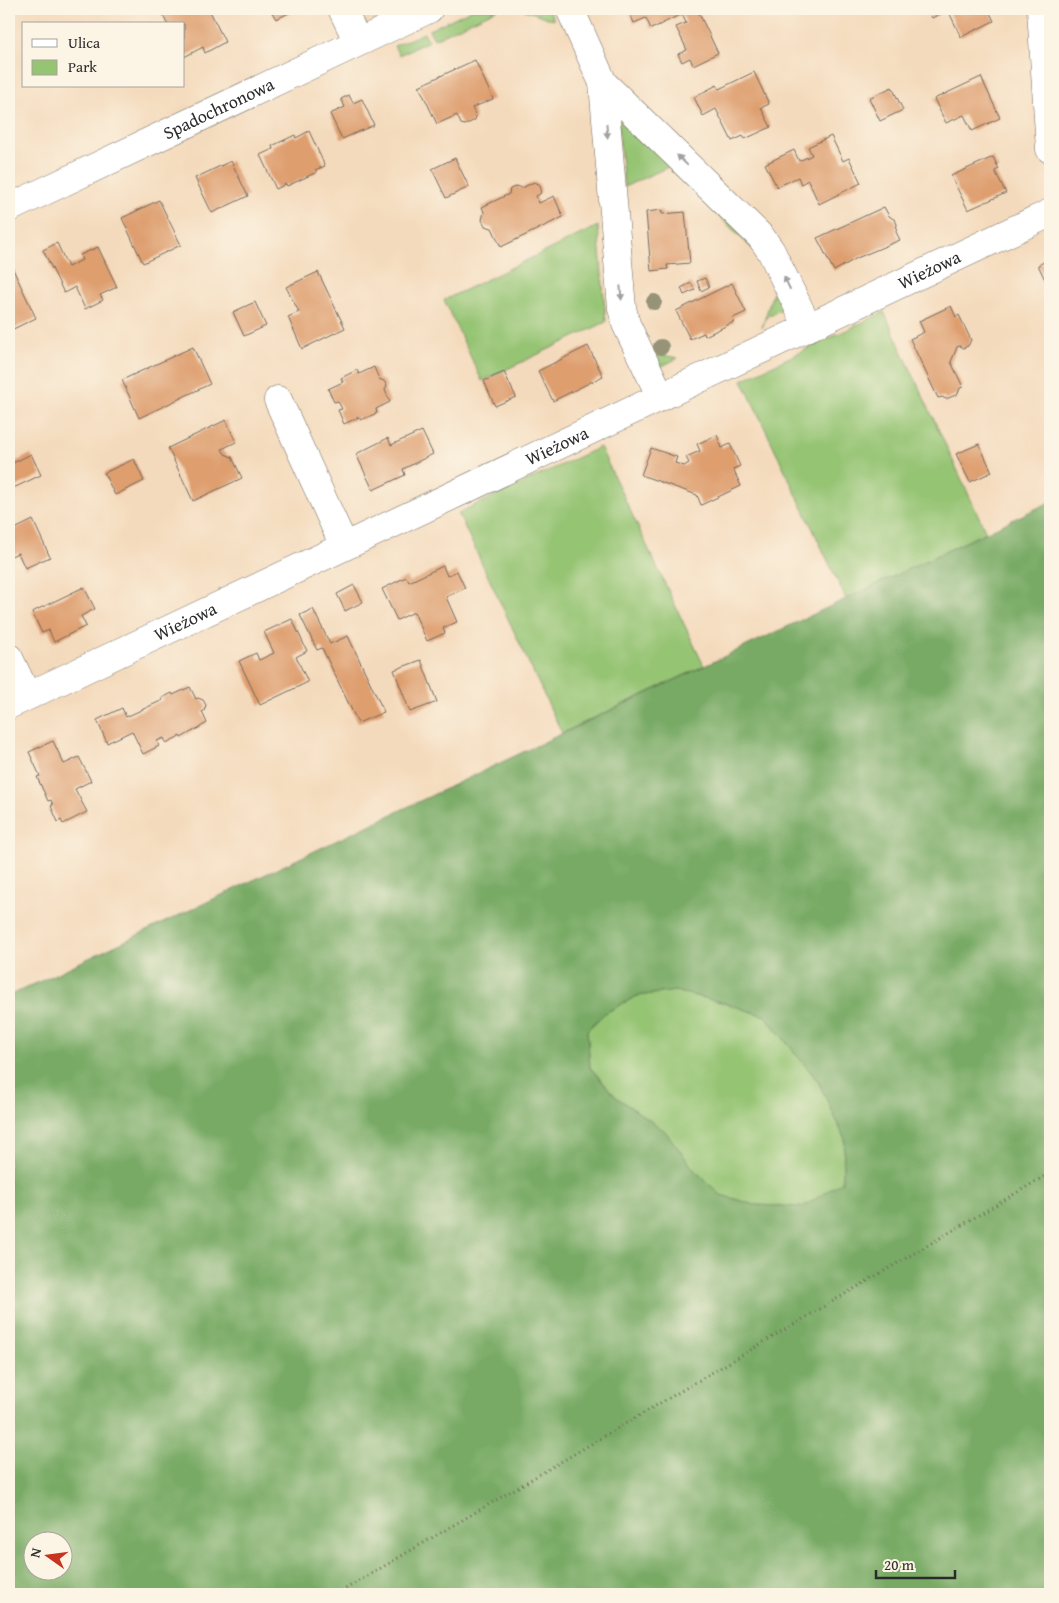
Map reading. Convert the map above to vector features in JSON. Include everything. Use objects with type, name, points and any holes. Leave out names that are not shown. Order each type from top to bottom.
[{"type":"street","points":[[342,9],[358,42]]},
{"type":"street","name":"Spadochronowa","points":[[9,208],[429,9]]},
{"type":"street","points":[[570,9],[602,83],[622,308],[626,324],[661,397]]},
{"type":"street","points":[[1041,9],[1050,148]]},
{"type":"street","points":[[602,83],[761,237],[771,251],[808,327]]},
{"type":"street","name":"Wieżowa","points":[[9,658],[18,701],[1050,213]]},
{"type":"street","points":[[278,400],[344,546]]},
{"type":"path","points":[[338,1594],[1050,1173]]},
{"type":"green space","points":[[473,9],[498,9],[434,39],[429,30]]},
{"type":"green space","points":[[522,9],[549,9],[554,20]]},
{"type":"green space","points":[[424,33],[429,41],[399,55],[394,46]]},
{"type":"green space","points":[[628,121],[756,247],[785,308],[767,316],[762,328],[774,289],[756,252],[668,167],[624,187],[618,122]]},
{"type":"green space","points":[[598,226],[606,322],[482,381],[444,300]]},
{"type":"green space","points":[[884,312],[986,532],[846,599],[742,380]]},
{"type":"green space","points":[[653,353],[678,358],[660,367]]},
{"type":"green space","points":[[600,447],[704,666],[562,733],[458,513]]},
{"type":"green space","points":[[1050,502],[1050,1594],[9,1594],[9,996]],"holes":[[[675,991],[721,1002],[765,1016],[818,1081],[845,1139],[842,1182],[803,1207],[755,1205],[721,1195],[695,1171],[665,1131],[616,1097],[590,1068],[587,1030],[605,1013],[637,996]]]},
{"type":"green space","points":[[675,991],[721,1002],[765,1016],[818,1081],[845,1139],[842,1182],[803,1207],[755,1205],[721,1195],[695,1171],[665,1131],[616,1097],[590,1067],[587,1030],[605,1013],[637,996]]},
{"type":"building","points":[[177,9],[195,9],[197,12],[209,9],[225,42],[205,53],[203,47],[185,56],[185,22],[166,22],[163,15]]},
{"type":"building","points":[[270,9],[298,9],[276,19]]},
{"type":"building","points":[[628,9],[702,9],[698,11],[718,53],[693,65],[690,58],[682,62],[678,54],[687,50],[676,27],[686,23],[682,14],[651,29],[646,18],[634,23]]},
{"type":"building","points":[[927,9],[988,9],[994,21],[961,37],[948,10],[932,18]]},
{"type":"building","points":[[475,60],[493,99],[472,108],[476,116],[475,120],[465,125],[461,124],[457,115],[437,124],[419,86]]},
{"type":"building","points":[[754,72],[769,104],[761,108],[771,127],[745,139],[743,136],[732,141],[716,109],[703,116],[694,97],[717,85],[719,89]]},
{"type":"building","points":[[981,77],[1000,118],[972,131],[964,115],[946,123],[934,99]]},
{"type":"building","points":[[892,87],[903,110],[880,121],[869,98]]},
{"type":"building","points":[[349,95],[353,103],[362,99],[374,125],[342,139],[330,114],[345,107],[341,99]]},
{"type":"building","points":[[309,131],[325,166],[315,170],[317,172],[276,189],[260,155],[273,149],[272,146],[295,135],[296,138]]},
{"type":"building","points":[[831,136],[843,161],[849,158],[861,183],[819,204],[808,180],[801,184],[798,177],[777,187],[765,164],[794,150],[799,161],[812,155],[808,147]]},
{"type":"building","points":[[993,157],[999,169],[995,171],[1006,193],[968,210],[951,176]]},
{"type":"building","points":[[455,158],[469,187],[446,198],[432,169]]},
{"type":"building","points":[[231,161],[248,196],[212,213],[195,178]]},
{"type":"building","points":[[534,182],[539,184],[541,189],[540,194],[536,196],[539,203],[554,196],[563,217],[501,247],[492,228],[485,226],[482,220],[484,212],[482,207],[509,194],[510,189],[517,186],[522,188]]},
{"type":"building","points":[[159,200],[181,245],[143,263],[122,218]]},
{"type":"building","points":[[884,207],[897,224],[896,232],[900,240],[857,258],[834,271],[817,238]]},
{"type":"building","points":[[662,210],[662,214],[685,212],[690,263],[667,265],[668,269],[651,271],[646,212]]},
{"type":"building","points":[[57,243],[68,267],[82,260],[80,255],[98,247],[117,287],[100,295],[103,300],[85,309],[75,287],[64,293],[43,250]]},
{"type":"building","points":[[1050,259],[1050,290],[1038,265]]},
{"type":"building","points":[[11,265],[36,318],[9,331],[9,266]]},
{"type":"building","points":[[318,272],[345,328],[302,349],[288,317],[299,312],[286,287]]},
{"type":"building","points":[[705,278],[709,287],[701,291],[697,281]]},
{"type":"building","points":[[691,283],[695,290],[684,295],[681,288]]},
{"type":"building","points":[[732,283],[746,312],[733,318],[734,322],[705,336],[704,333],[690,339],[676,311]]},
{"type":"building","points":[[255,302],[266,326],[244,336],[233,312]]},
{"type":"building","points":[[951,306],[956,317],[959,315],[971,340],[968,346],[963,348],[957,347],[951,362],[963,387],[960,388],[958,394],[946,399],[938,398],[910,339],[924,332],[919,321]]},
{"type":"building","points":[[588,346],[603,376],[553,401],[538,371]]},
{"type":"building","points":[[193,347],[210,384],[139,418],[122,380]]},
{"type":"building","points":[[374,367],[379,379],[384,381],[387,386],[385,390],[390,402],[376,409],[377,413],[361,420],[359,417],[344,424],[338,410],[342,409],[338,401],[334,402],[328,389],[343,382],[341,378],[357,370],[359,374]]},
{"type":"building","points":[[504,372],[516,397],[495,406],[484,381]]},
{"type":"building","points":[[226,420],[236,442],[222,449],[225,454],[232,457],[242,478],[193,501],[168,448]]},
{"type":"building","points":[[422,431],[433,454],[403,469],[405,475],[373,490],[356,454],[388,438],[391,445]]},
{"type":"building","points":[[717,435],[722,448],[730,444],[740,466],[733,469],[741,486],[701,505],[697,495],[641,475],[651,448],[677,457],[675,463],[684,466],[689,463],[686,457],[700,451],[697,444]]},
{"type":"building","points":[[979,444],[992,472],[970,482],[956,454]]},
{"type":"building","points":[[31,454],[41,475],[9,490],[9,465]]},
{"type":"building","points":[[134,459],[144,481],[115,495],[104,473]]},
{"type":"building","points":[[33,520],[50,557],[25,568],[18,553],[9,557],[9,532]]},
{"type":"building","points":[[443,566],[447,576],[457,571],[465,588],[446,597],[457,622],[443,628],[445,633],[427,641],[414,612],[397,620],[382,589],[406,577],[409,582]]},
{"type":"building","points":[[354,585],[363,602],[345,611],[337,594]]},
{"type":"building","points":[[84,587],[95,609],[81,616],[86,626],[54,642],[49,630],[42,633],[32,612]]},
{"type":"building","points":[[313,609],[330,644],[348,636],[384,712],[358,723],[322,648],[317,650],[300,615]]},
{"type":"building","points":[[292,619],[307,651],[296,657],[308,682],[260,705],[239,661],[256,653],[259,660],[274,653],[264,632]]},
{"type":"building","points":[[421,660],[437,702],[410,712],[394,670]]},
{"type":"building","points":[[190,687],[196,699],[203,700],[206,705],[202,712],[207,723],[181,738],[180,736],[166,743],[164,738],[157,741],[159,746],[143,754],[132,731],[107,743],[97,720],[122,708],[126,717],[163,700],[162,698],[172,693],[173,695]]},
{"type":"building","points":[[53,741],[64,764],[79,757],[91,781],[75,789],[87,812],[63,824],[61,820],[58,822],[51,806],[53,805],[51,800],[48,801],[37,777],[40,776],[29,752]]}]
